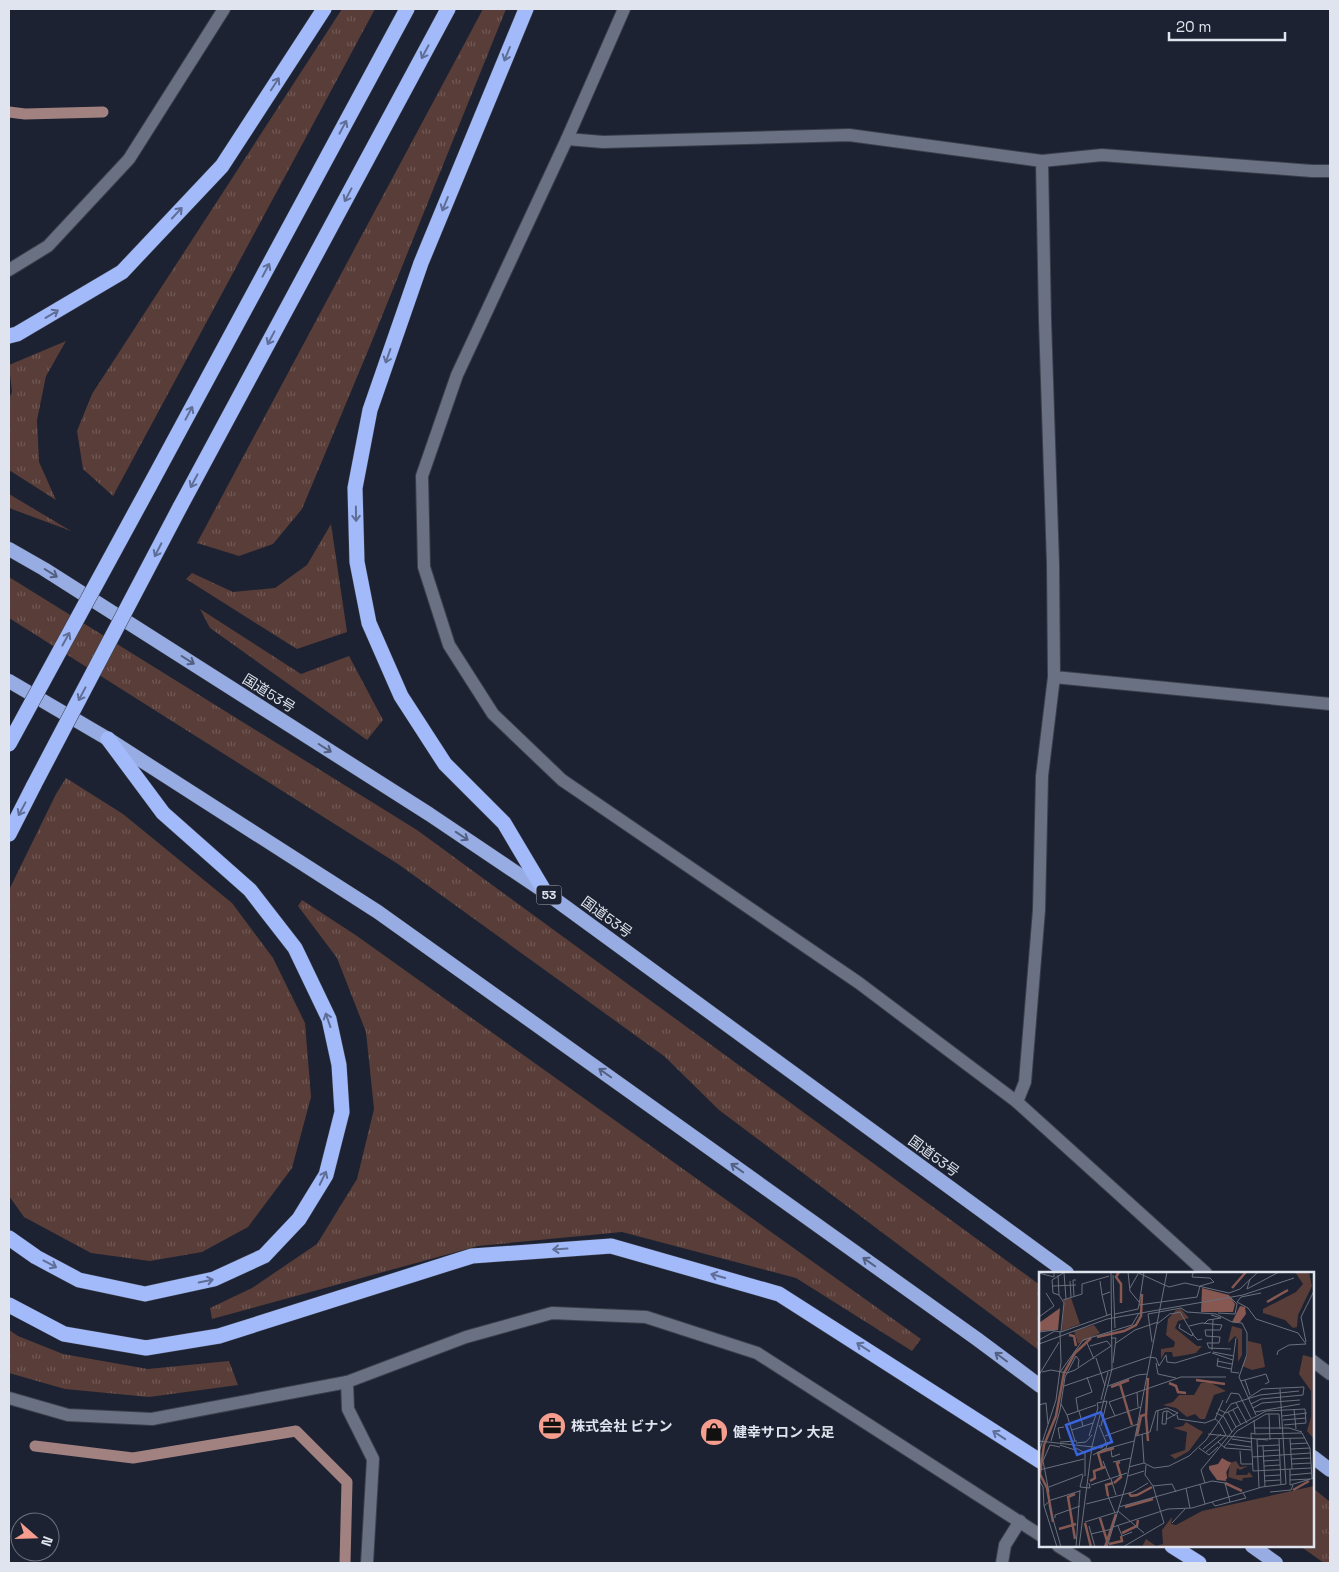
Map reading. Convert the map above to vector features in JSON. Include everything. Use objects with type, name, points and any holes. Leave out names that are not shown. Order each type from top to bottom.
[{"type":"highway","points":[[9,336],[25,330],[122,272],[222,166],[324,9]]},
{"type":"highway","points":[[9,744],[407,9]]},
{"type":"highway","points":[[9,834],[180,507],[448,9]]},
{"type":"highway","points":[[526,9],[421,263],[373,401],[355,488],[357,562],[369,623],[401,696],[444,764],[504,822],[545,892]]},
{"type":"highway","name":"国道53号","points":[[9,549],[44,569],[412,803],[545,892],[1066,1272]]},
{"type":"highway","points":[[9,680],[108,739],[378,912],[977,1338],[1039,1385]]},
{"type":"highway","points":[[9,1238],[36,1257],[79,1280],[145,1294],[214,1279],[264,1256],[298,1219],[326,1175],[342,1112],[339,1065],[329,1019],[295,948],[250,890],[162,812],[108,739]]},
{"type":"highway","points":[[9,1305],[64,1334],[146,1348],[219,1336],[472,1256],[611,1246],[779,1294],[1039,1460]]},
{"type":"highway","points":[[1314,1458],[1330,1470]]},
{"type":"highway","points":[[1174,1547],[1199,1563]]},
{"type":"highway","points":[[1253,1547],[1276,1563]]},
{"type":"street","points":[[9,270],[48,246],[129,159],[224,9]]},
{"type":"street","points":[[624,9],[567,139],[457,375],[422,476],[424,568],[449,645],[493,714],[562,780],[859,983],[1017,1102],[1205,1272]]},
{"type":"street","points":[[567,139],[603,142],[848,135],[1042,161],[1102,155],[1330,171]]},
{"type":"street","points":[[1017,1102],[1025,1082],[1039,910],[1042,776],[1054,677],[1042,161]]},
{"type":"street","points":[[1054,677],[1330,704]]},
{"type":"street","points":[[9,1398],[68,1415],[152,1419],[347,1382],[466,1337],[552,1313],[646,1317],[756,1353],[1039,1534]]},
{"type":"street","points":[[1314,1362],[1330,1374]]},
{"type":"street","points":[[347,1382],[348,1409],[373,1459],[367,1563]]},
{"type":"street","points":[[1002,1563],[1005,1546],[1020,1521]]},
{"type":"street","points":[[1060,1547],[1085,1563]]},
{"type":"green space","points":[[342,9],[375,9],[113,496],[83,469],[77,431],[92,394]]},
{"type":"green space","points":[[483,9],[506,9],[302,509],[273,544],[239,556],[197,543]]},
{"type":"green space","points":[[66,341],[46,376],[37,420],[39,462],[56,500],[9,470],[9,399],[12,392],[9,365]]},
{"type":"green space","points":[[9,494],[71,531],[9,508]]},
{"type":"green space","points":[[331,524],[347,632],[297,649],[186,579],[192,573],[233,592],[275,588],[307,565]]},
{"type":"green space","points":[[9,577],[417,830],[1039,1284],[1039,1350],[719,1110],[664,1056],[398,864],[9,618]]},
{"type":"green space","points":[[200,609],[301,674],[349,656],[383,720],[367,740],[210,628]]},
{"type":"green space","points":[[66,778],[123,814],[232,903],[273,958],[305,1023],[311,1097],[292,1168],[248,1227],[202,1252],[150,1261],[91,1253],[24,1217],[9,1196],[9,890],[56,794]]},
{"type":"green space","points":[[302,900],[357,936],[921,1339],[912,1351],[796,1278],[622,1232],[478,1246],[212,1319],[210,1308],[252,1288],[317,1244],[357,1179],[374,1109],[366,1032],[337,958],[298,906]]},
{"type":"green space","points":[[9,1330],[18,1336],[63,1354],[148,1369],[229,1361],[238,1385],[149,1397],[65,1389],[9,1373]]},
{"type":"green space","points":[[1314,1489],[1330,1502],[1330,1563],[1324,1563],[1301,1547],[1314,1547]]},
{"type":"waterway","points":[[9,112],[25,114],[103,112]]},
{"type":"waterway","points":[[35,1446],[133,1458],[296,1431],[347,1482],[345,1563]]},
{"type":"place","name":"株式会社 ビナン","points":[[552,1426]]},
{"type":"place","name":"健幸サロン 大足","points":[[714,1432]]}]
